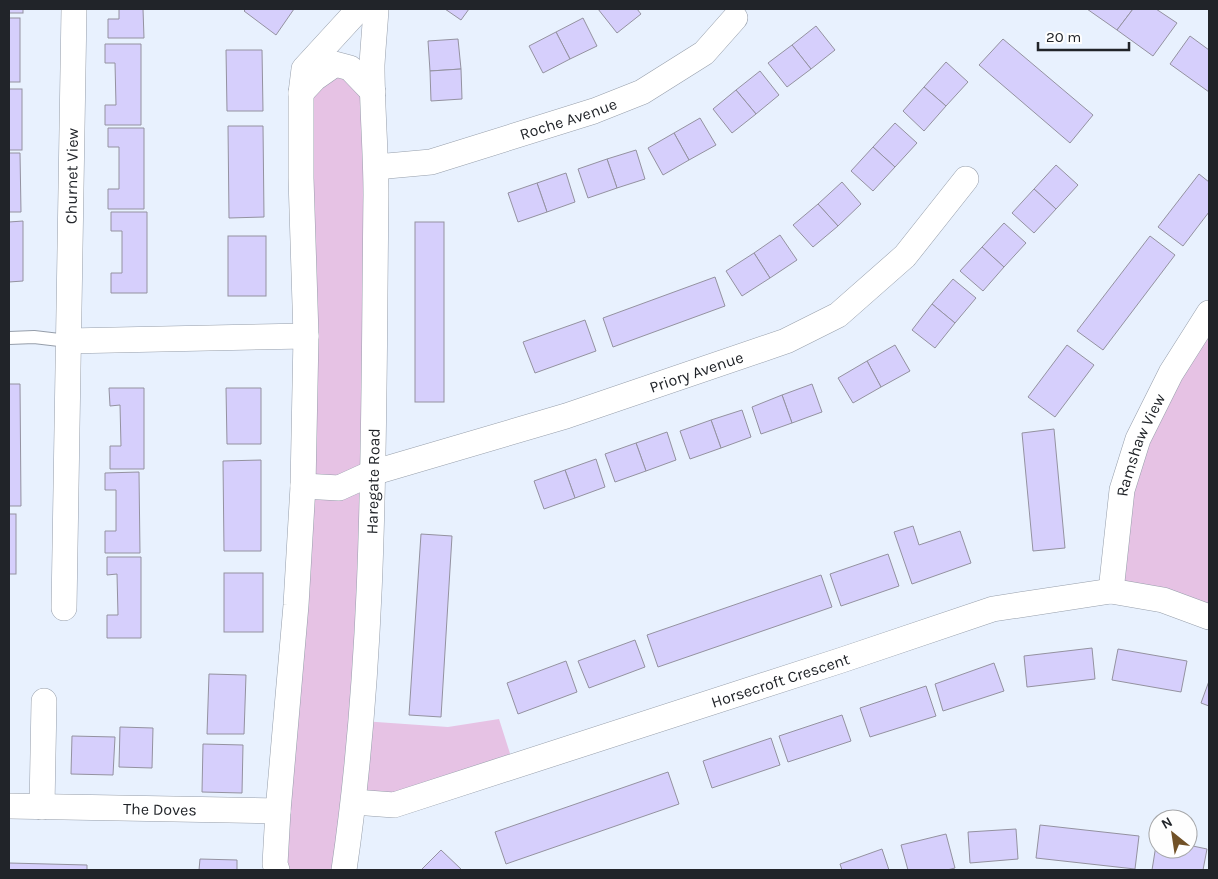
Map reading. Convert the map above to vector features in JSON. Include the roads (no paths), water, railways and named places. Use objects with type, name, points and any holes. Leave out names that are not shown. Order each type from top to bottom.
[{"type":"street","name":"Churnet View","points":[[64,608],[74,9]]},
{"type":"street","points":[[277,870],[278,811],[296,605],[303,486],[306,336],[301,178],[301,93],[304,69],[359,9]]},
{"type":"street","name":"Haregate Road","points":[[344,870],[360,742],[367,626],[372,473],[376,166],[372,64],[376,9]]},
{"type":"street","name":"Roche Avenue","points":[[376,166],[431,162],[594,111],[642,92],[704,53],[735,18]]},
{"type":"street","points":[[301,93],[315,78],[335,64],[350,68],[373,92]]},
{"type":"street","name":"Priory Avenue","points":[[303,486],[339,488],[372,473],[566,416],[786,341],[838,315],[905,256],[966,179]]},
{"type":"street","name":"Ramshaw View","points":[[1111,591],[1122,490],[1138,439],[1171,373],[1209,313]]},
{"type":"street","points":[[68,341],[306,336]]},
{"type":"street","name":"Horsecroft Crescent","points":[[354,802],[394,805],[842,660],[993,609],[1111,591],[1163,600],[1209,617]]},
{"type":"street","points":[[42,807],[44,701]]},
{"type":"street","name":"The Doves","points":[[9,806],[278,811]]},
{"type":"lane","points":[[9,338],[34,337],[68,341]]}]
